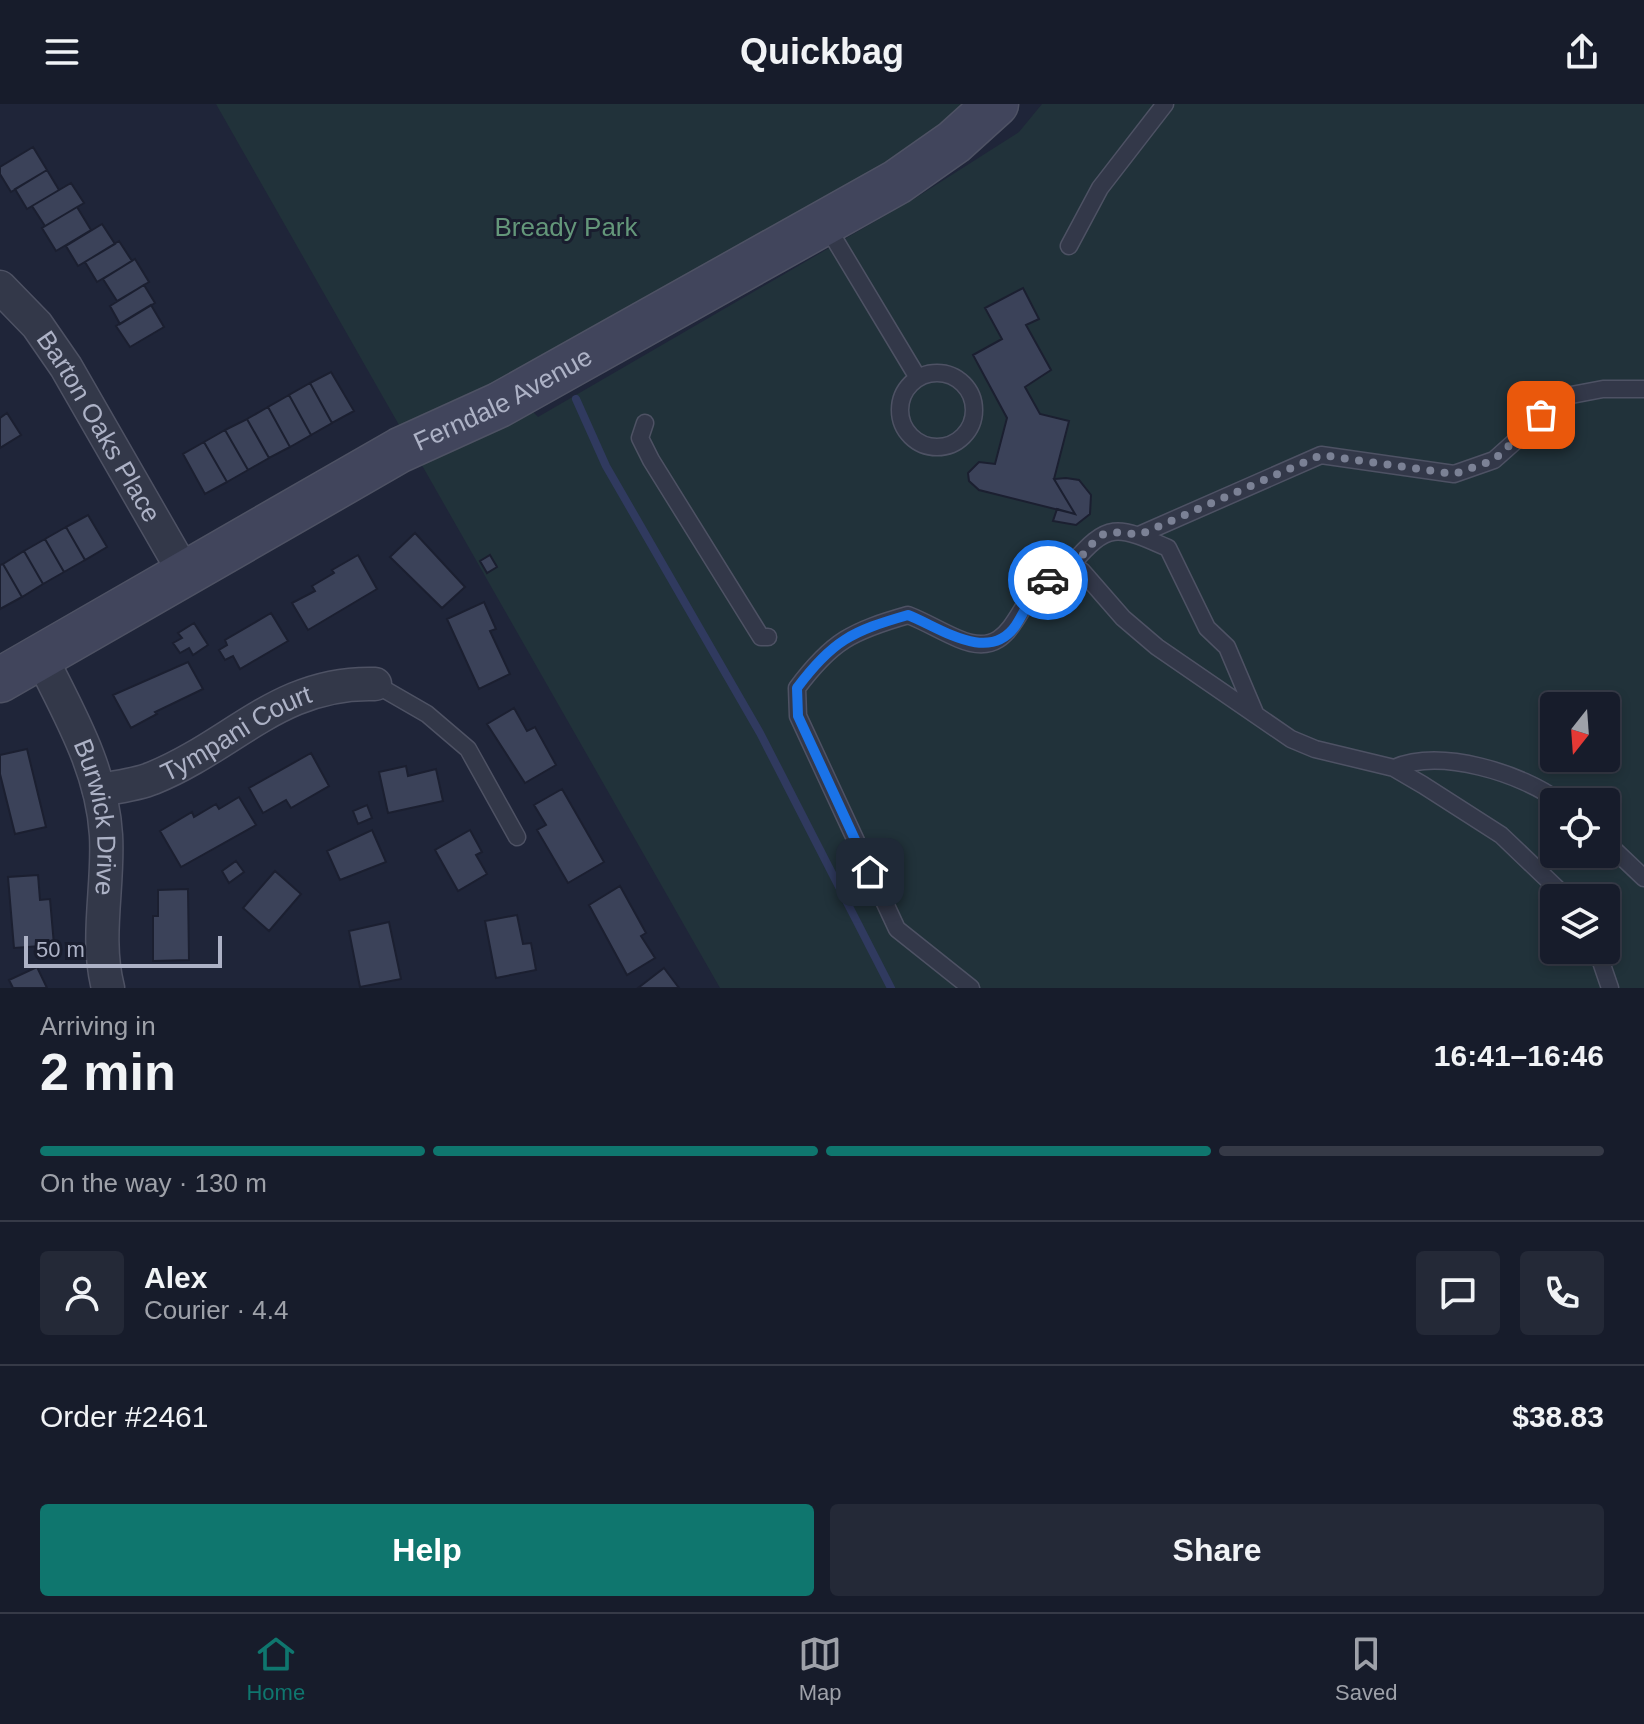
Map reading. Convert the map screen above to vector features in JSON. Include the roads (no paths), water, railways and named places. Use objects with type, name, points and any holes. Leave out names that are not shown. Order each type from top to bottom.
[{"type":"street","name":"Ferndale Avenue","points":[[0,680],[400,450],[499,405],[897,182],[954,142],[996,104]]},
{"type":"street","name":"Barton Oaks Place","points":[[0,287],[37,325],[66,367],[185,574]]},
{"type":"street","name":"Burwick Drive","points":[[41,657],[86,747],[99,790],[106,832],[102,942],[108,988]]},
{"type":"street","name":"Tympani Court","points":[[99,790],[154,778],[296,697],[323,687],[375,684]]},
{"type":"lane","points":[[1069,246],[1100,188],[1165,104]]},
{"type":"lane","points":[[825,222],[918,378]]},
{"type":"lane","points":[[941,373],[964,383],[971,393],[975,417],[962,439],[952,445],[927,446],[916,441],[901,421],[902,397],[918,378],[941,373]]},
{"type":"lane","points":[[1139,535],[1321,455],[1454,474],[1494,460],[1566,396],[1603,389],[1644,389]]},
{"type":"lane","points":[[645,423],[640,438],[651,460],[761,637],[768,637]]},
{"type":"lane","points":[[971,988],[897,929],[798,716],[797,688],[816,662],[850,634],[908,615],[961,640],[980,643],[1000,640],[1015,626],[1037,589],[1071,565],[1103,533],[1114,530],[1139,535],[1168,548],[1207,628],[1227,647],[1255,713]]},
{"type":"lane","points":[[1071,565],[1082,571],[1123,618],[1157,647],[1291,739],[1315,749],[1394,768],[1481,819],[1552,884]]},
{"type":"lane","points":[[375,684],[427,714],[468,749],[517,837]]},
{"type":"lane","points":[[1394,768],[1417,762],[1491,768],[1540,789]]},
{"type":"lane","points":[[1620,855],[1644,878]]},
{"type":"lane","points":[[1602,964],[1610,988]]},
{"type":"waterway","points":[[576,399],[606,466],[760,733],[891,988]]},
{"type":"park label","name":"Bready Park","points":[[566,227]]}]
